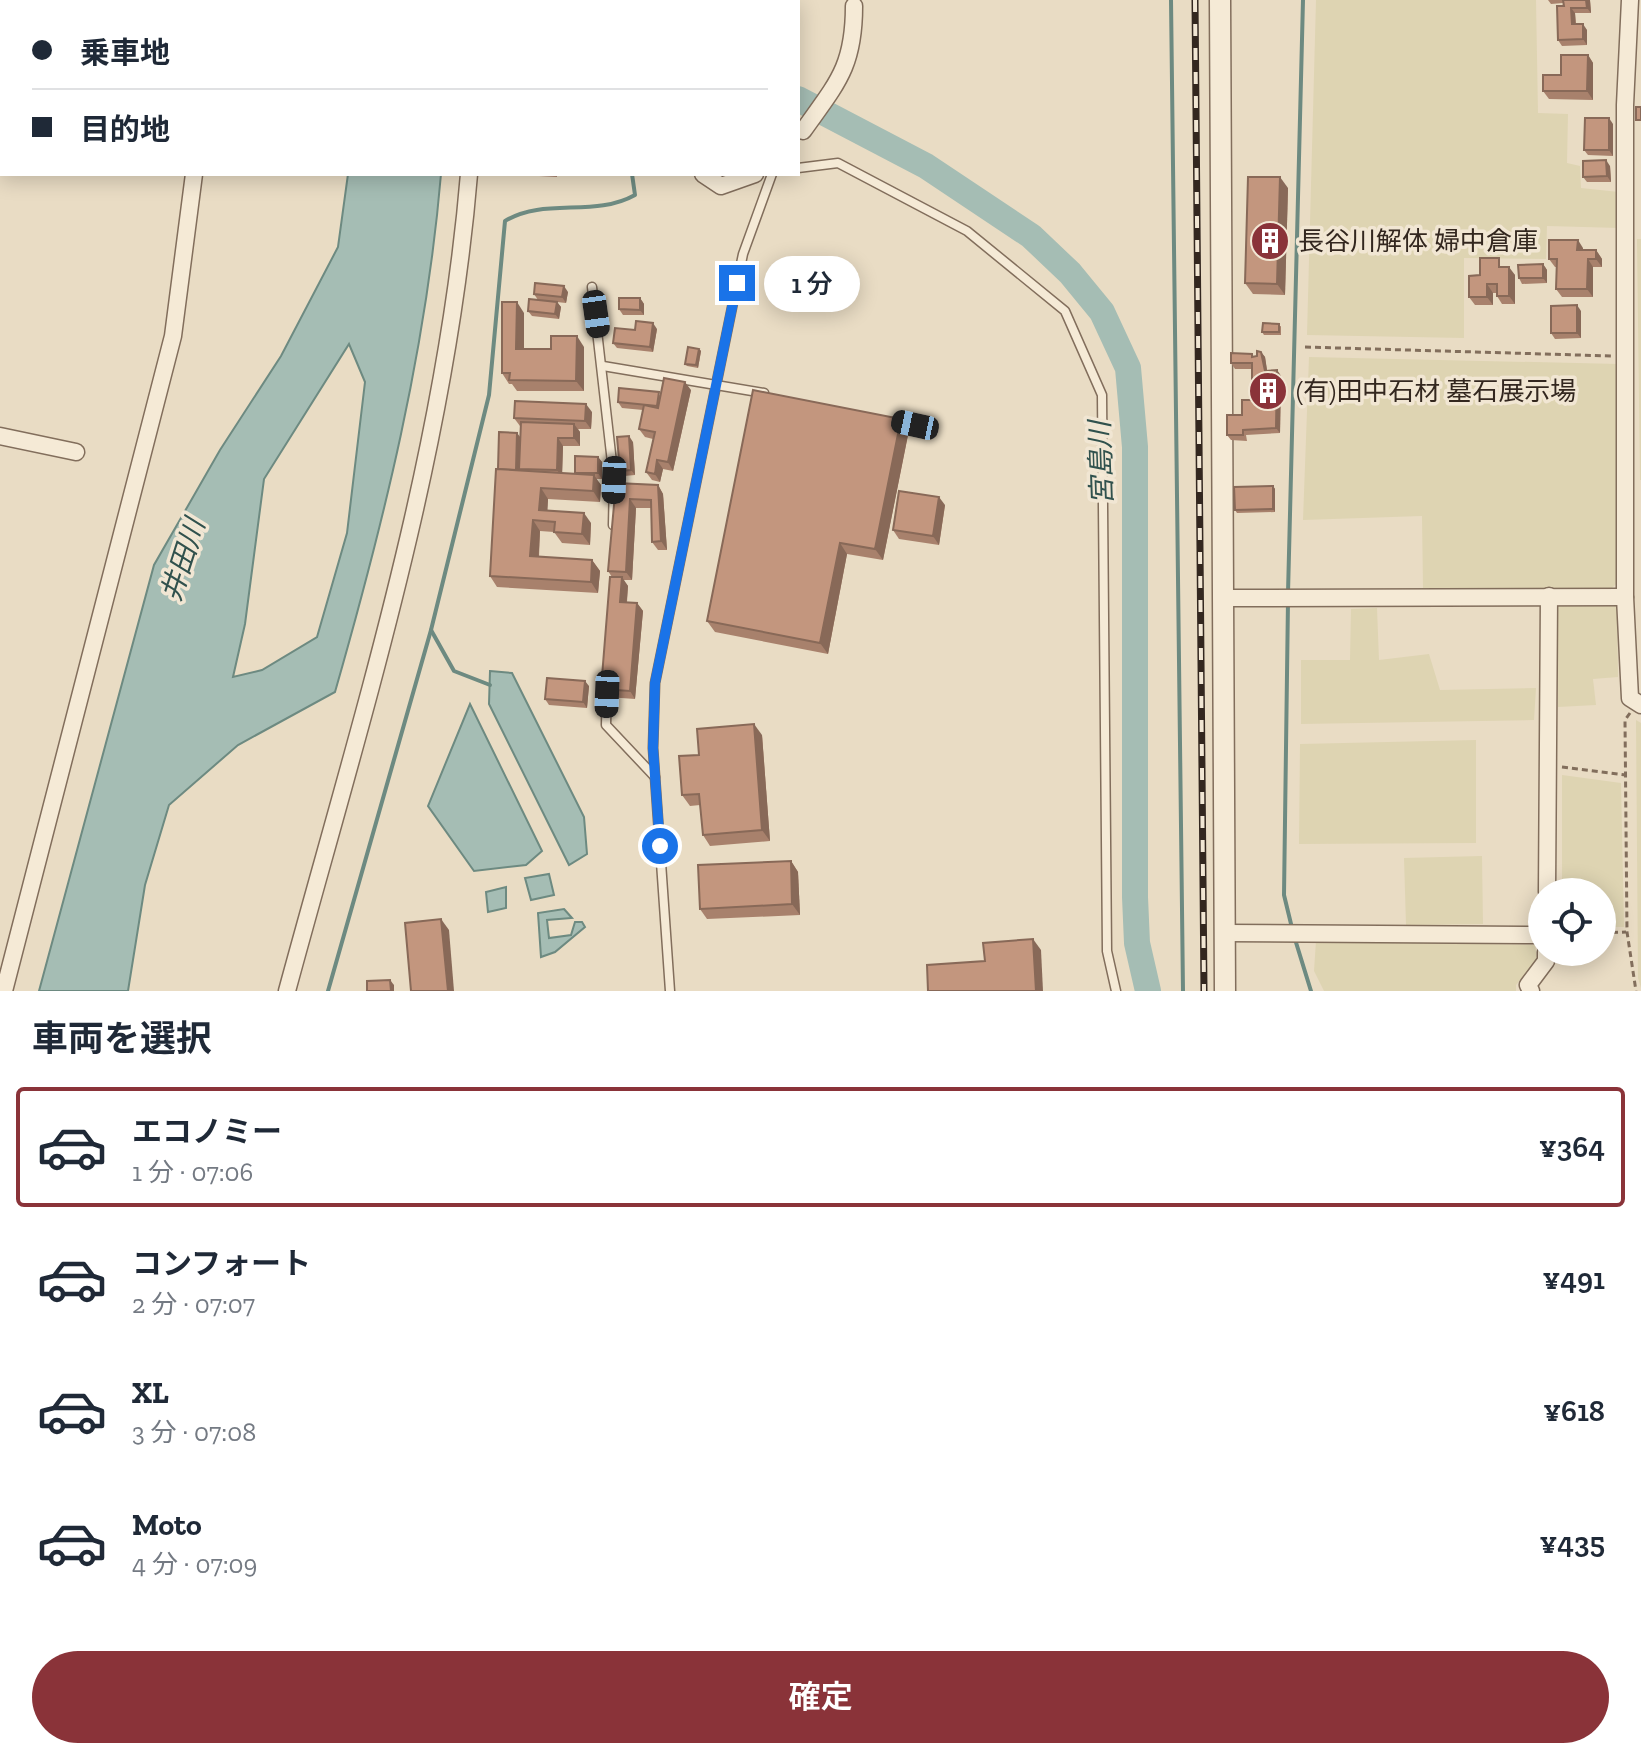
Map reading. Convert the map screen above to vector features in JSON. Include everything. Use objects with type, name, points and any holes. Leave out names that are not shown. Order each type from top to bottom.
[{"type":"street","points":[[1220,0],[1225,991]]},
{"type":"street","points":[[1630,0],[1625,105],[1625,597],[1630,698],[1639,704]]},
{"type":"street","points":[[800,135],[850,61],[854,41],[854,6]]},
{"type":"street","points":[[4,991],[173,336],[194,176]]},
{"type":"street","points":[[287,991],[386,633],[442,378],[469,176]]},
{"type":"street","points":[[706,176],[721,186],[749,176]]},
{"type":"street","points":[[0,436],[76,452]]},
{"type":"street","points":[[1547,878],[1549,596]]},
{"type":"street","points":[[1223,598],[1625,597]]},
{"type":"street","points":[[1226,933],[1528,935]]},
{"type":"street","points":[[1531,991],[1528,985],[1542,966]]},
{"type":"lane","points":[[800,168],[838,163],[967,231],[1065,311],[1102,395],[1107,951],[1116,991]]},
{"type":"lane","points":[[670,991],[653,748],[655,683],[743,254],[771,176]]},
{"type":"lane","points":[[592,287],[614,480],[612,542]]},
{"type":"lane","points":[[603,366],[716,383],[777,396]]},
{"type":"lane","points":[[885,419],[915,425]]},
{"type":"lane","points":[[608,679],[606,725],[656,778]]},
{"type":"path","points":[[1305,347],[1627,356]]},
{"type":"path","points":[[1636,991],[1627,932],[1625,720],[1639,704]]},
{"type":"path","points":[[1548,765],[1626,775]]},
{"type":"path","points":[[1616,932],[1627,932]]},
{"type":"shaded area","points":[[1316,0],[1536,0],[1538,113],[1568,114],[1567,163],[1580,166],[1581,188],[1619,192],[1620,228],[1547,226],[1546,259],[1464,258],[1464,338],[1307,335]]},
{"type":"shaded area","points":[[1637,239],[1641,239],[1641,480],[1640,480]]},
{"type":"shaded area","points":[[1309,357],[1619,364],[1619,581],[1612,588],[1423,588],[1422,516],[1303,520]]},
{"type":"shaded area","points":[[1617,604],[1618,677],[1593,679],[1596,705],[1558,707],[1558,606]]},
{"type":"shaded area","points":[[1377,608],[1379,660],[1429,654],[1440,690],[1536,688],[1534,720],[1301,724],[1301,660],[1350,660],[1351,609]]},
{"type":"shaded area","points":[[1636,720],[1641,723],[1641,988],[1638,978]]},
{"type":"shaded area","points":[[1476,740],[1476,843],[1299,844],[1300,744]]},
{"type":"shaded area","points":[[1562,775],[1621,783],[1624,927],[1616,927],[1616,878],[1562,878]]},
{"type":"shaded area","points":[[1482,856],[1483,924],[1406,925],[1404,858]]},
{"type":"shaded area","points":[[1316,941],[1528,945],[1528,966],[1531,966],[1516,985],[1516,991],[1324,991],[1314,971]]},
{"type":"water","name":"井田川","points":[[348,176],[441,176],[425,306],[401,435],[335,692],[238,745],[169,805],[145,885],[128,991],[39,991],[154,565],[220,450],[281,356],[338,247]],"holes":[[[349,344],[365,382],[347,533],[317,637],[262,670],[233,677],[245,624],[264,479]]]},
{"type":"water","points":[[490,671],[512,673],[584,817],[587,854],[569,865],[489,704]]},
{"type":"water","points":[[470,704],[542,851],[526,865],[474,871],[428,806]]},
{"type":"water","points":[[549,874],[554,895],[531,900],[525,878]]},
{"type":"water","points":[[506,887],[506,908],[488,912],[486,892]]},
{"type":"water","points":[[564,909],[572,918],[547,920],[549,938],[571,935],[575,922],[582,922],[585,927],[555,952],[541,957],[538,913]]},
{"type":"building","points":[[1563,0],[1586,0],[1587,8],[1571,8],[1572,24],[1583,24],[1583,39],[1558,40],[1557,6],[1564,6]]},
{"type":"building","points":[[1561,55],[1588,55],[1587,91],[1543,91],[1543,75],[1561,75]]},
{"type":"building","points":[[1636,107],[1641,107],[1641,120],[1636,120]]},
{"type":"building","points":[[1585,118],[1609,118],[1609,150],[1584,150]]},
{"type":"building","points":[[1606,160],[1607,176],[1583,177],[1583,161]]},
{"type":"building","name":"長谷川解体 婦中倉庫","points":[[1248,177],[1280,177],[1277,284],[1245,283]]},
{"type":"building","points":[[1549,240],[1578,240],[1577,250],[1596,250],[1596,259],[1588,259],[1587,289],[1556,289],[1557,259],[1549,259]]},
{"type":"building","points":[[1480,258],[1499,258],[1499,267],[1509,267],[1509,296],[1497,296],[1497,284],[1487,284],[1487,297],[1469,297],[1469,276],[1480,275]]},
{"type":"building","points":[[1543,264],[1543,278],[1519,278],[1518,265]]},
{"type":"building","points":[[535,283],[564,286],[562,297],[534,294]]},
{"type":"building","points":[[619,298],[640,298],[640,310],[619,309]]},
{"type":"building","points":[[529,299],[557,302],[555,314],[528,311]]},
{"type":"building","points":[[502,302],[517,302],[516,349],[551,349],[551,336],[577,336],[576,381],[509,380],[510,373],[502,373]]},
{"type":"building","points":[[1577,305],[1577,333],[1551,333],[1551,306]]},
{"type":"building","points":[[636,321],[653,323],[650,347],[613,343],[615,328],[635,330]]},
{"type":"building","points":[[1263,323],[1279,324],[1279,332],[1262,332]]},
{"type":"building","points":[[688,347],[699,349],[696,365],[685,364]]},
{"type":"building","name":"(有)田中石材 墓石展示場","points":[[1257,351],[1261,352],[1265,371],[1277,370],[1276,428],[1243,430],[1243,435],[1227,435],[1227,415],[1242,415],[1242,400],[1252,400],[1252,363],[1231,363],[1231,353],[1252,354],[1252,357],[1257,356]]},
{"type":"building","points":[[664,378],[685,382],[668,462],[657,460],[655,474],[646,472],[655,432],[639,429],[644,405],[658,408]]},
{"type":"building","points":[[619,388],[659,392],[657,406],[618,402]]},
{"type":"building","points":[[753,390],[901,419],[875,549],[840,543],[820,643],[707,621]]},
{"type":"building","points":[[515,401],[586,404],[585,421],[514,418]]},
{"type":"building","points":[[521,422],[574,424],[574,438],[558,438],[557,470],[519,469]]},
{"type":"building","points":[[499,432],[517,433],[516,470],[498,469]]},
{"type":"building","points":[[629,436],[631,470],[620,471],[617,437]]},
{"type":"building","points":[[575,456],[598,457],[598,473],[575,473]]},
{"type":"building","points":[[496,469],[594,475],[593,491],[541,488],[539,510],[584,513],[582,534],[554,532],[555,522],[533,520],[530,556],[592,560],[591,582],[490,576]]},
{"type":"building","points":[[616,483],[658,485],[661,541],[652,542],[651,500],[630,499],[626,572],[608,571]]},
{"type":"building","points":[[1273,486],[1273,509],[1235,510],[1234,487]]},
{"type":"building","points":[[899,491],[939,497],[933,536],[893,530]]},
{"type":"building","points":[[610,577],[622,577],[620,602],[637,603],[630,691],[601,689]]},
{"type":"building","points":[[547,678],[585,681],[583,702],[545,699]]},
{"type":"building","points":[[754,724],[762,830],[703,835],[699,794],[682,795],[679,756],[699,755],[697,729]]},
{"type":"building","points":[[791,861],[792,904],[700,909],[698,865]]},
{"type":"building","points":[[441,919],[448,991],[411,991],[405,923]]},
{"type":"building","points":[[1033,939],[1036,991],[928,991],[927,965],[985,961],[983,943]]},
{"type":"building","points":[[390,980],[391,991],[367,991],[367,981]]},
{"type":"waterway","points":[[1171,0],[1183,991]]},
{"type":"waterway","points":[[1288,593],[1303,0]]},
{"type":"waterway","name":"宮島川","points":[[800,100],[926,166],[1031,236],[1070,273],[1102,312],[1128,368],[1135,447],[1135,897],[1137,943],[1148,991]]},
{"type":"waterway","points":[[328,991],[431,630],[489,395],[505,221],[536,210],[619,202],[635,195],[632,176]]},
{"type":"waterway","points":[[1288,601],[1284,895],[1292,928]]},
{"type":"waterway","points":[[431,630],[454,671],[490,685]]},
{"type":"waterway","points":[[1294,936],[1311,991]]},
{"type":"railway","points":[[1195,0],[1204,991]]},
{"type":"place","name":"長谷川解体 婦中倉庫","points":[[1270,241]]},
{"type":"place","name":"(有)田中石材 墓石展示場","points":[[1268,391]]},
{"type":"route","points":[[660,846],[653,748],[655,683],[737,283]]}]
